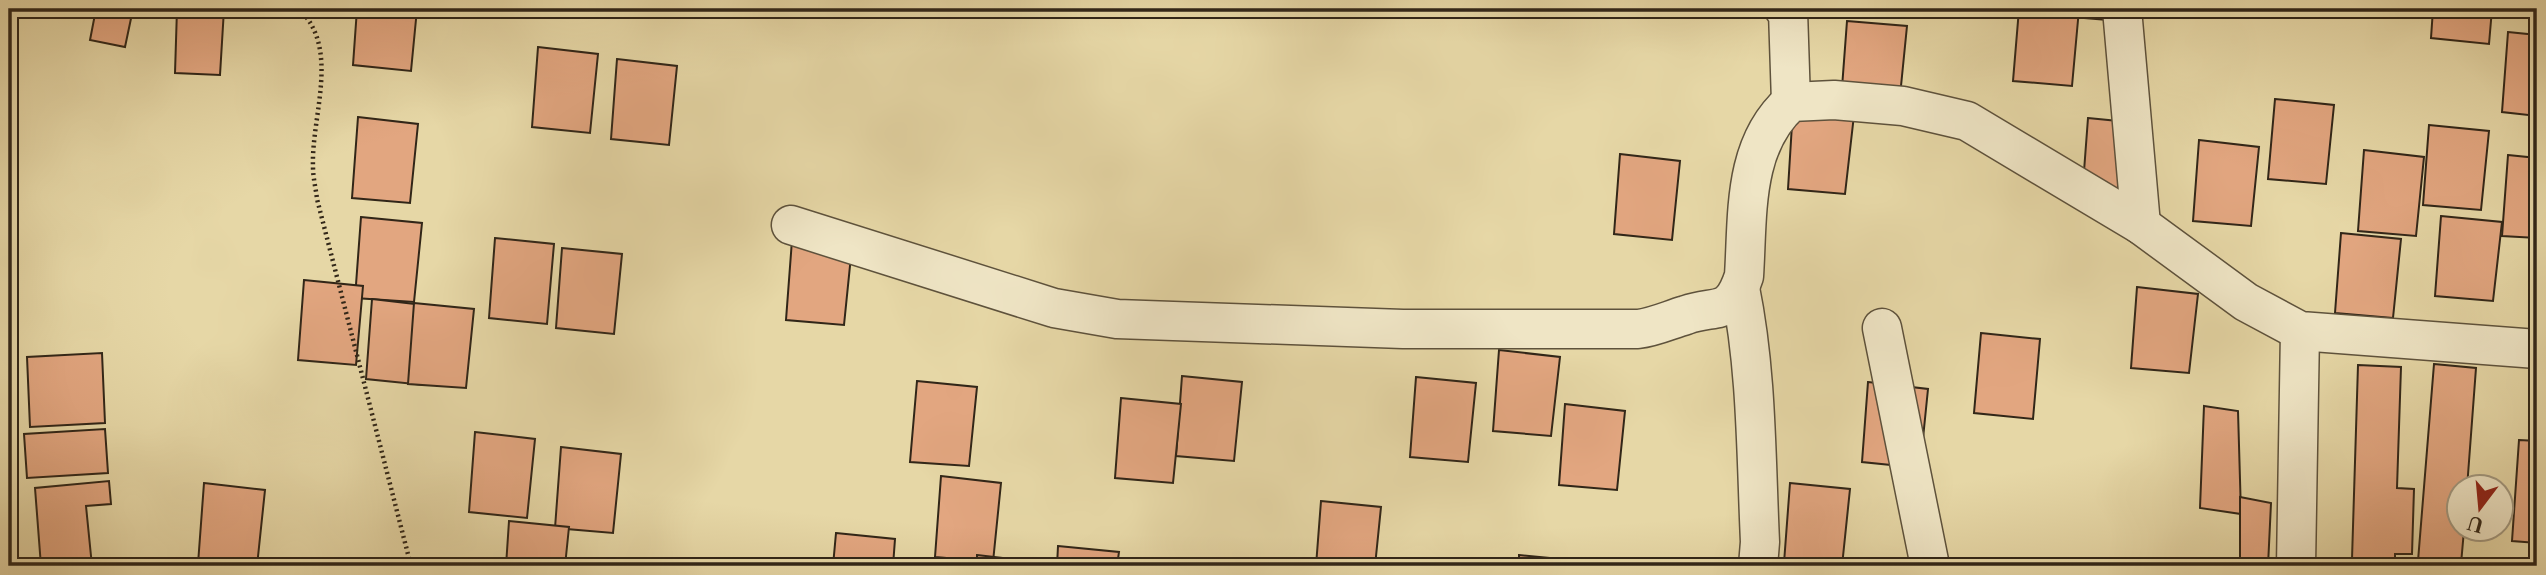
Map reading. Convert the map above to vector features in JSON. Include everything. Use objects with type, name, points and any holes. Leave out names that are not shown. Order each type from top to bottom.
[{"type":"street","points":[[791,225],[1054,308],[1116,319],[1402,329],[1654,327],[1689,313],[1714,311],[1726,305],[1740,288],[1744,276],[1753,167],[1763,133],[1791,102],[1788,11],[1784,9]]},
{"type":"street","points":[[2122,9],[2141,225]]},
{"type":"street","points":[[1791,102],[1834,100],[1903,106],[1967,121],[2141,225],[2246,302],[2300,331],[2537,349]]},
{"type":"street","points":[[1740,288],[1747,325],[1753,391],[1760,542],[1758,566]]},
{"type":"street","points":[[1882,328],[1930,566]]},
{"type":"street","points":[[2296,566],[2300,331]]},
{"type":"path","points":[[299,9],[318,37],[322,62],[313,167],[317,200],[411,566]]},
{"type":"building","points":[[9,9],[17,9],[12,48],[9,48]]},
{"type":"building","points":[[60,9],[90,9],[88,17]]},
{"type":"building","points":[[96,9],[133,9],[125,47],[90,40]]},
{"type":"building","points":[[177,9],[224,9],[220,75],[175,73]]},
{"type":"building","points":[[357,9],[417,9],[411,71],[353,65]]},
{"type":"building","points":[[2019,9],[2079,9],[2072,86],[2013,81]]},
{"type":"building","points":[[2073,9],[2132,9],[2131,22],[2073,17]]},
{"type":"building","points":[[2433,9],[2492,9],[2489,44],[2431,38]]},
{"type":"building","points":[[1847,21],[1907,26],[1899,106],[1841,101]]},
{"type":"building","points":[[2508,32],[2537,35],[2537,116],[2502,112]]},
{"type":"building","points":[[538,47],[598,54],[590,133],[532,127]]},
{"type":"building","points":[[617,59],[677,66],[669,145],[611,139]]},
{"type":"building","points":[[2275,99],[2334,105],[2326,184],[2268,179]]},
{"type":"building","points":[[1793,108],[1854,115],[1845,194],[1788,189]]},
{"type":"building","points":[[358,117],[418,124],[410,203],[352,198]]},
{"type":"building","points":[[2088,118],[2148,124],[2140,203],[2082,198]]},
{"type":"building","points":[[2429,125],[2489,131],[2481,210],[2423,205]]},
{"type":"building","points":[[2199,140],[2259,147],[2251,226],[2193,221]]},
{"type":"building","points":[[2364,150],[2424,157],[2416,236],[2358,231]]},
{"type":"building","points":[[1620,154],[1680,161],[1672,240],[1614,234]]},
{"type":"building","points":[[2508,155],[2537,158],[2537,238],[2502,236]]},
{"type":"building","points":[[2441,216],[2502,222],[2493,301],[2435,296]]},
{"type":"building","points":[[361,217],[422,223],[414,302],[355,298]]},
{"type":"building","points":[[2341,233],[2401,239],[2393,318],[2335,313]]},
{"type":"building","points":[[495,238],[554,244],[547,324],[489,318]]},
{"type":"building","points":[[792,240],[852,246],[844,325],[786,320]]},
{"type":"building","points":[[562,248],[622,254],[614,334],[556,328]]},
{"type":"building","points":[[304,280],[363,286],[356,365],[298,360]]},
{"type":"building","points":[[2137,287],[2198,294],[2189,373],[2131,368]]},
{"type":"building","points":[[372,299],[432,306],[424,385],[366,379]]},
{"type":"building","points":[[414,303],[474,309],[466,388],[408,384]]},
{"type":"building","points":[[1981,333],[2040,339],[2033,419],[1974,413]]},
{"type":"building","points":[[1499,350],[1560,357],[1551,436],[1493,431]]},
{"type":"building","points":[[102,353],[105,423],[30,427],[27,357]]},
{"type":"building","points":[[2434,364],[2476,368],[2468,474],[2444,474],[2444,544],[2463,544],[2461,564],[2418,561]]},
{"type":"building","points":[[2358,365],[2401,367],[2397,488],[2414,489],[2412,554],[2395,554],[2395,561],[2352,559]]},
{"type":"building","points":[[1182,376],[1242,382],[1234,461],[1176,456]]},
{"type":"building","points":[[1416,377],[1476,383],[1468,462],[1410,457]]},
{"type":"building","points":[[917,381],[977,387],[969,466],[910,462]]},
{"type":"building","points":[[1868,382],[1928,389],[1920,468],[1862,462]]},
{"type":"building","points":[[1121,398],[1181,404],[1173,483],[1115,478]]},
{"type":"building","points":[[1565,404],[1625,411],[1617,490],[1559,485]]},
{"type":"building","points":[[2204,406],[2238,411],[2241,514],[2200,508]]},
{"type":"building","points":[[105,429],[108,473],[27,478],[24,434]]},
{"type":"building","points":[[475,432],[535,439],[527,518],[469,512]]},
{"type":"building","points":[[2519,440],[2537,441],[2537,543],[2514,541]]},
{"type":"building","points":[[561,447],[621,454],[613,533],[555,528]]},
{"type":"building","points":[[941,476],[1001,483],[993,562],[935,557]]},
{"type":"building","points":[[109,481],[111,504],[86,506],[92,566],[41,566],[35,488]]},
{"type":"building","points":[[204,483],[265,490],[257,566],[198,564]]},
{"type":"building","points":[[1790,483],[1850,489],[1842,566],[1784,563]]},
{"type":"building","points":[[2240,497],[2271,503],[2268,566],[2240,566]]},
{"type":"building","points":[[1321,501],[1381,507],[1375,566],[1316,566]]},
{"type":"building","points":[[509,521],[569,527],[565,566],[506,566]]},
{"type":"building","points":[[836,533],[895,539],[893,566],[833,566]]},
{"type":"building","points":[[1058,546],[1119,552],[1117,566],[1057,566]]},
{"type":"building","points":[[977,555],[1038,562],[1037,566],[977,566]]},
{"type":"building","points":[[1519,555],[1580,561],[1579,566],[1519,566]]},
{"type":"building","points":[[1404,560],[1460,566],[1404,566]]}]
